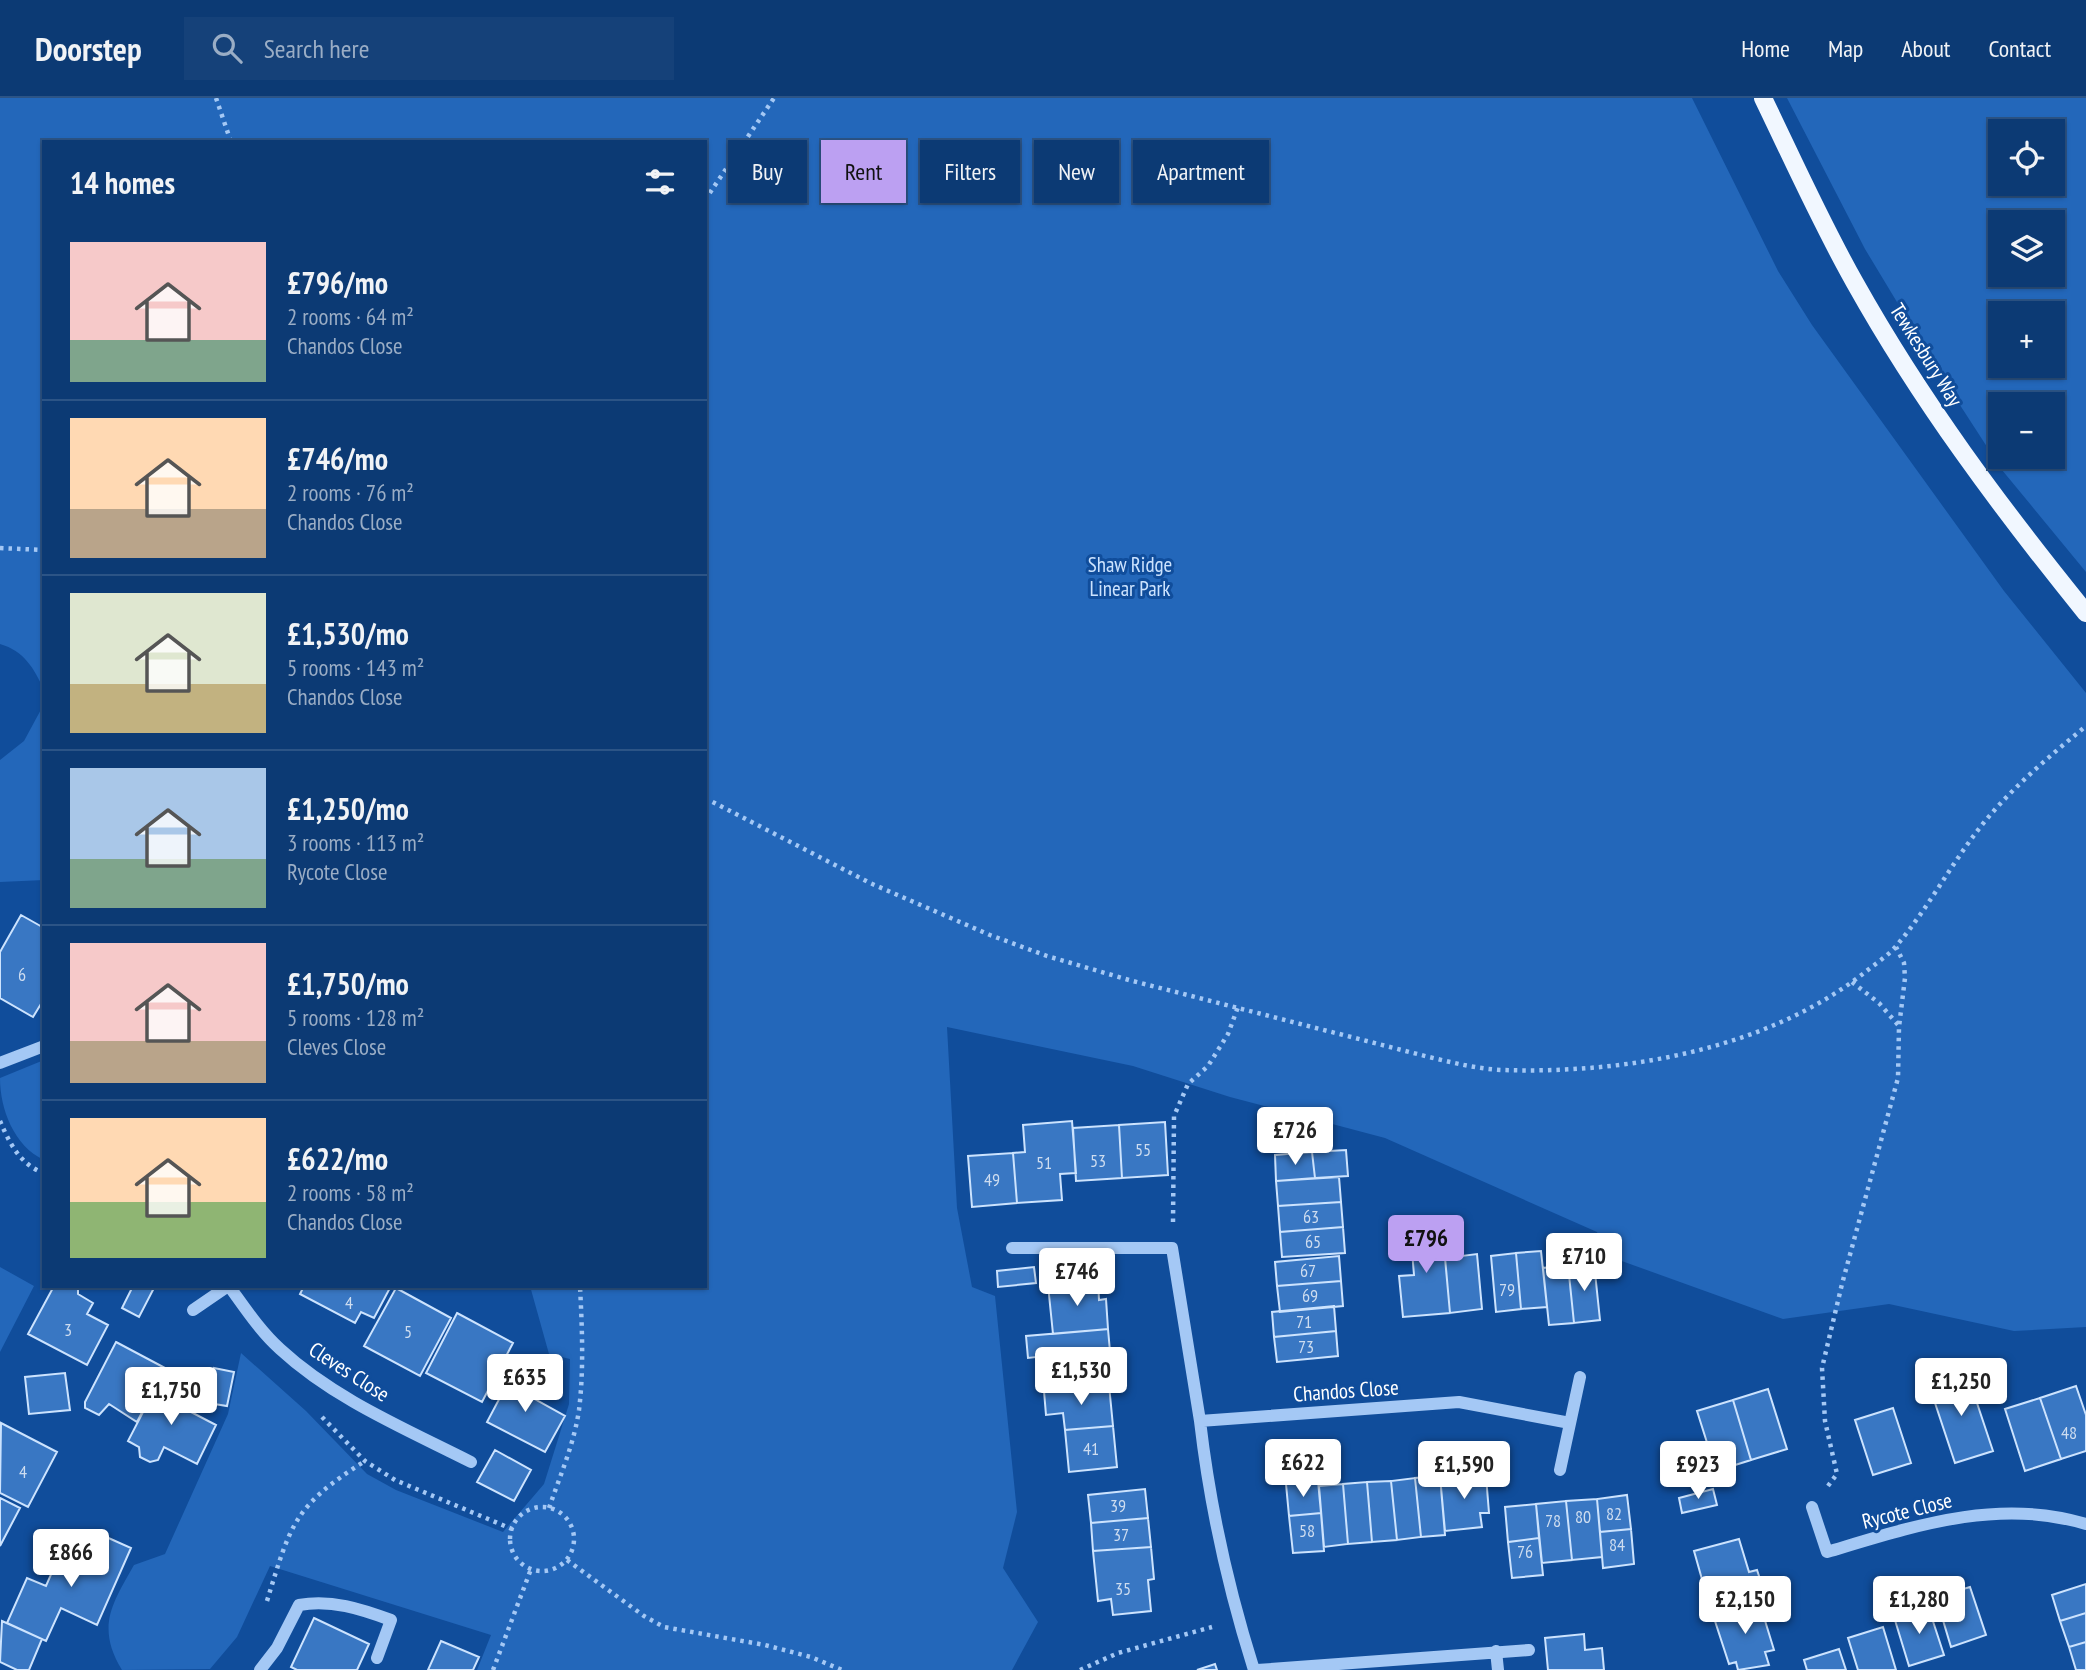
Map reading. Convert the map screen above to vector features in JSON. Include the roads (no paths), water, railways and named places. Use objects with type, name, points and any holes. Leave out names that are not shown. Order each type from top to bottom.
[{"type":"main road","name":"Tewkesbury Way","points":[[1763,98],[1853,281],[1884,333],[2002,509],[2086,613]]},
{"type":"street","points":[[0,1063],[42,1047]]},
{"type":"street","points":[[1012,1248],[1172,1248],[1200,1422],[1208,1491],[1239,1621],[1256,1670],[1529,1650]]},
{"type":"street","name":"Cleves Close","points":[[192,1310],[226,1288]]},
{"type":"street","name":"Cleves Close","points":[[230,1288],[265,1334],[335,1389],[471,1462]]},
{"type":"street","points":[[1560,1470],[1580,1377]]},
{"type":"street","name":"Chandos Close","points":[[1200,1422],[1459,1402],[1570,1423]]},
{"type":"street","name":"Rycote Close","points":[[1812,1507],[1827,1552],[1931,1521],[1977,1514],[2027,1515],[2086,1524]]},
{"type":"street","points":[[260,1670],[277,1648],[299,1605],[318,1601],[360,1609],[391,1620],[377,1658]]},
{"type":"street","points":[[1496,1651],[1498,1670]]},
{"type":"park label","name":"Shaw Ridge Linear Park","points":[[1130,577]]}]
